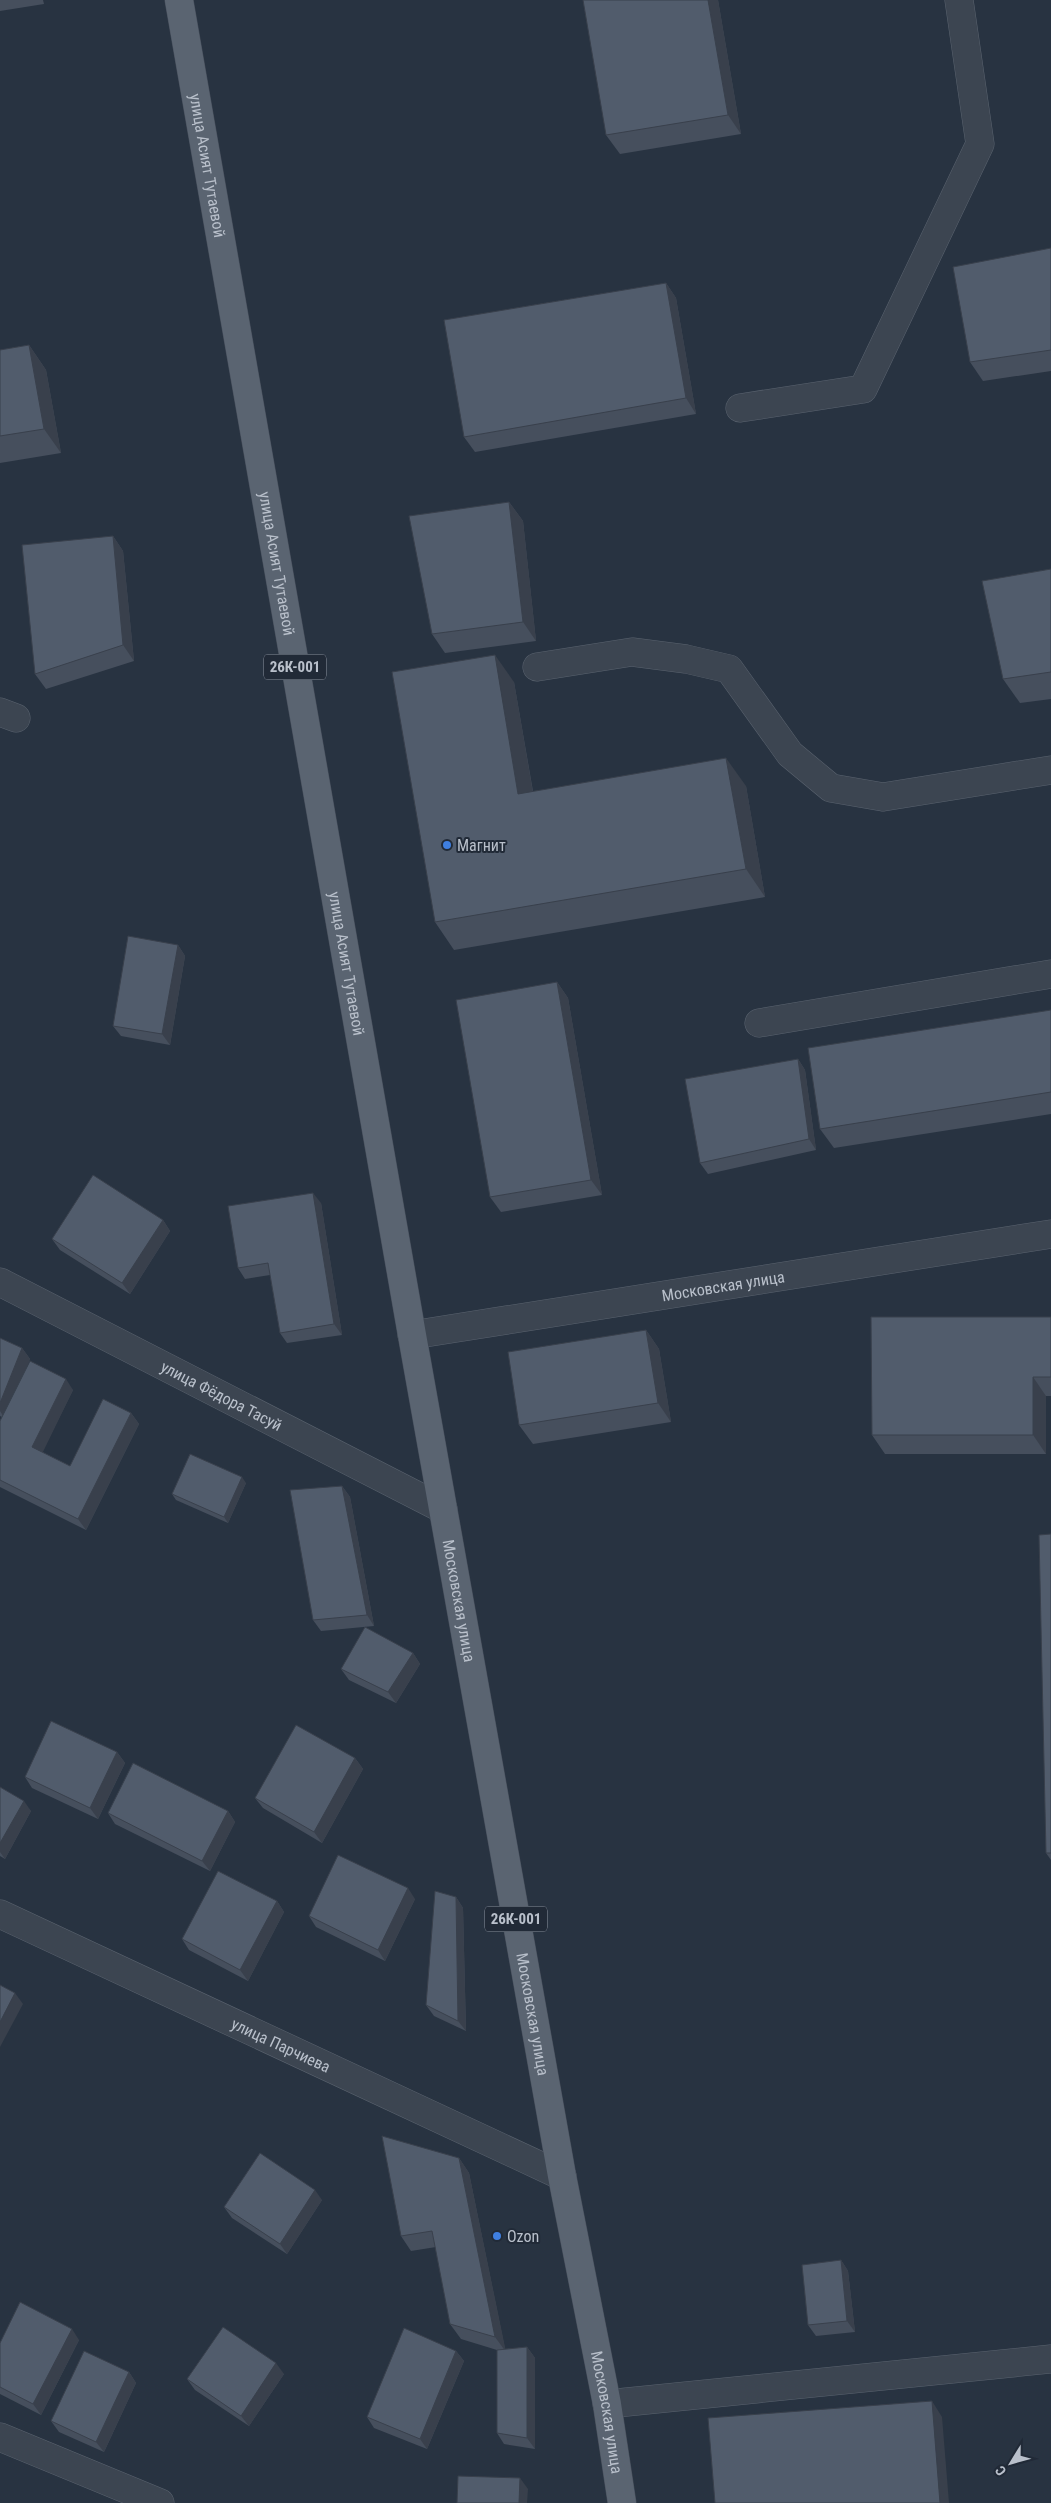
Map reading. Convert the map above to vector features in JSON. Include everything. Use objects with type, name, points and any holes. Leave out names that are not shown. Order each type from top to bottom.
[{"type":"main road","name":"улица Асият Тутаевой","points":[[178,0],[412,1335]]},
{"type":"main road","name":"Московская улица","points":[[412,1335],[562,2176],[607,2404],[622,2503]]},
{"type":"street","points":[[740,408],[863,390],[980,144],[959,0]]},
{"type":"street","points":[[537,667],[632,652],[686,658],[729,670],[790,754],[831,788],[883,797],[1051,770]]},
{"type":"street","points":[[759,1023],[1051,974]]},
{"type":"street","name":"Московская улица","points":[[412,1335],[1051,1234]]},
{"type":"street","name":"улица Фёдора Тасуй","points":[[0,1282],[443,1509]]},
{"type":"street","name":"улица Парчиева","points":[[0,1914],[562,2176]]},
{"type":"street","points":[[607,2404],[1051,2358]]},
{"type":"street","points":[[0,2437],[160,2503]]},
{"type":"building","points":[[583,0],[708,0],[728,115],[606,135]]},
{"type":"building","points":[[1051,248],[1051,350],[970,362],[953,267]]},
{"type":"building","points":[[666,283],[686,398],[464,437],[444,320]]},
{"type":"building","points":[[29,345],[44,429],[0,436],[0,350]]},
{"type":"building","points":[[509,502],[523,622],[432,634],[409,516]]},
{"type":"building","points":[[113,536],[123,645],[35,674],[22,545]]},
{"type":"building","points":[[1051,569],[1051,672],[1003,679],[982,581]]},
{"type":"building","points":[[495,655],[518,794],[726,758],[746,869],[435,922],[392,672]]},
{"type":"building","points":[[128,936],[178,945],[162,1034],[113,1026]]},
{"type":"building","points":[[557,982],[591,1180],[490,1197],[456,1000]]},
{"type":"building","points":[[1051,1010],[1051,1092],[820,1129],[808,1048]]},
{"type":"building","points":[[798,1059],[809,1139],[700,1163],[685,1079]]},
{"type":"building","points":[[93,1175],[163,1220],[122,1283],[52,1239]]},
{"type":"building","points":[[313,1193],[334,1324],[280,1333],[268,1263],[238,1268],[228,1206]]},
{"type":"building","points":[[871,1317],[1051,1317],[1051,1377],[1033,1377],[1033,1435],[872,1435]]},
{"type":"building","points":[[646,1330],[658,1403],[519,1425],[508,1352]]},
{"type":"building","points":[[0,1338],[22,1348],[0,1403]]},
{"type":"building","points":[[30,1361],[66,1379],[32,1447],[70,1466],[103,1399],[131,1413],[78,1519],[0,1480],[0,1421]]},
{"type":"building","points":[[190,1454],[242,1477],[224,1517],[172,1494]]},
{"type":"building","points":[[342,1486],[367,1615],[313,1620],[290,1490]]},
{"type":"building","points":[[1051,1534],[1051,1853],[1046,1853],[1039,1535]]},
{"type":"building","points":[[365,1627],[413,1653],[388,1692],[341,1669]]},
{"type":"building","points":[[51,1721],[117,1752],[90,1808],[25,1777]]},
{"type":"building","points":[[296,1725],[355,1758],[314,1832],[255,1798]]},
{"type":"building","points":[[133,1763],[228,1811],[202,1861],[108,1813]]},
{"type":"building","points":[[0,1787],[24,1801],[0,1843]]},
{"type":"building","points":[[338,1855],[408,1888],[378,1950],[309,1916]]},
{"type":"building","points":[[218,1871],[277,1901],[240,1970],[182,1939]]},
{"type":"building","points":[[435,1891],[456,1897],[458,2021],[426,2005]]},
{"type":"building","points":[[0,1985],[15,1993],[0,2022]]},
{"type":"building","points":[[382,2136],[459,2158],[495,2337],[450,2324],[432,2231],[401,2236]]},
{"type":"building","points":[[260,2153],[315,2190],[280,2244],[224,2207]]},
{"type":"building","points":[[841,2260],[847,2321],[808,2325],[802,2265]]},
{"type":"building","points":[[20,2302],[72,2329],[33,2404],[0,2387],[0,2343]]},
{"type":"building","points":[[223,2327],[276,2363],[241,2416],[187,2379]]},
{"type":"building","points":[[404,2328],[456,2351],[420,2439],[367,2417]]},
{"type":"building","points":[[527,2347],[527,2438],[497,2433],[497,2350]]},
{"type":"building","points":[[84,2351],[129,2372],[96,2442],[51,2421]]},
{"type":"building","points":[[932,2401],[940,2503],[715,2503],[708,2418]]},
{"type":"building","points":[[458,2476],[520,2478],[519,2503],[457,2503]]},
{"type":"place","name":"Магнит","points":[[447,845]]},
{"type":"place","name":"Ozon","points":[[497,2236]]}]
